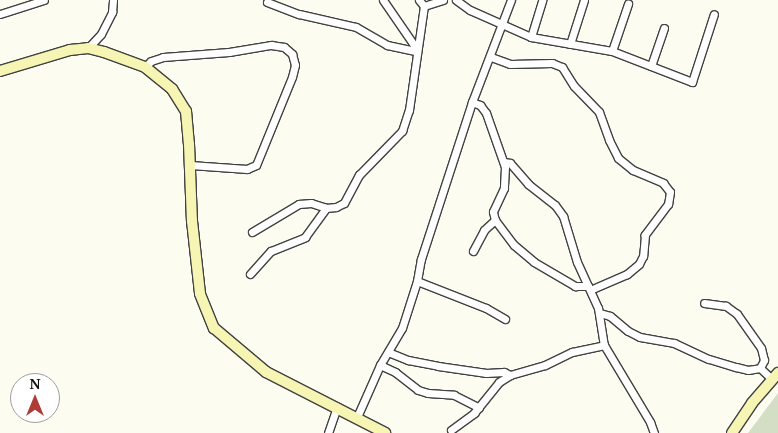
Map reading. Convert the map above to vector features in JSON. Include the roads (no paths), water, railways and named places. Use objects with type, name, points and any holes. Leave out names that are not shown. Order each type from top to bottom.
[{"type":"main road","points":[[0,71],[70,50],[88,48],[145,67],[172,89],[186,111],[192,221],[200,294],[214,328],[266,372],[385,433]]},
{"type":"main road","points":[[732,433],[775,376]]},
{"type":"street","points":[[0,14],[24,3],[44,0]]},
{"type":"street","points":[[88,48],[100,34],[112,12],[113,0]]},
{"type":"street","points":[[383,0],[416,49]]},
{"type":"street","points":[[252,232],[299,204],[311,203],[326,208],[336,207],[344,203],[359,175],[402,130],[409,110],[422,3],[443,0]]},
{"type":"street","points":[[456,0],[470,10],[530,37],[612,51],[692,82],[714,14]]},
{"type":"street","points":[[357,417],[380,365],[402,328],[417,281],[421,259],[472,102],[511,0]]},
{"type":"street","points":[[530,37],[542,0]]},
{"type":"street","points":[[570,44],[584,0]]},
{"type":"street","points":[[267,2],[299,14],[356,27],[386,45],[416,49]]},
{"type":"street","points":[[612,51],[628,4]]},
{"type":"street","points":[[651,66],[664,28]]},
{"type":"street","points":[[145,67],[151,61],[163,57],[213,54],[271,45],[287,48],[294,58],[295,69],[256,165],[247,169],[190,165]]},
{"type":"street","points":[[472,102],[480,105],[486,113],[504,162],[505,183],[494,208],[495,220],[514,245],[534,262],[575,286],[589,288],[627,274],[639,264],[643,256],[645,235],[668,204],[670,192],[663,183],[633,170],[618,158],[599,112],[574,86],[562,67],[552,62],[510,64],[490,57]]},
{"type":"street","points":[[504,162],[510,163],[528,184],[560,212],[576,262],[600,313],[604,345],[650,422],[654,433]]},
{"type":"street","points":[[250,274],[271,252],[305,237],[326,208]]},
{"type":"street","points":[[473,251],[484,230],[495,220]]},
{"type":"street","points":[[417,281],[486,308],[505,318]]},
{"type":"street","points":[[704,303],[726,306],[737,314],[761,348],[764,360],[760,368]]},
{"type":"street","points":[[600,313],[610,316],[628,331],[640,337],[674,343],[709,359],[748,370],[760,368],[775,376]]},
{"type":"street","points":[[451,430],[480,408],[499,382],[510,375],[545,365],[572,352],[604,345]]},
{"type":"street","points":[[388,352],[408,360],[438,366],[486,373],[504,372],[510,375]]},
{"type":"street","points":[[380,365],[395,372],[418,390],[428,393],[454,395],[480,408]]},
{"type":"street","points":[[328,433],[337,407]]}]
